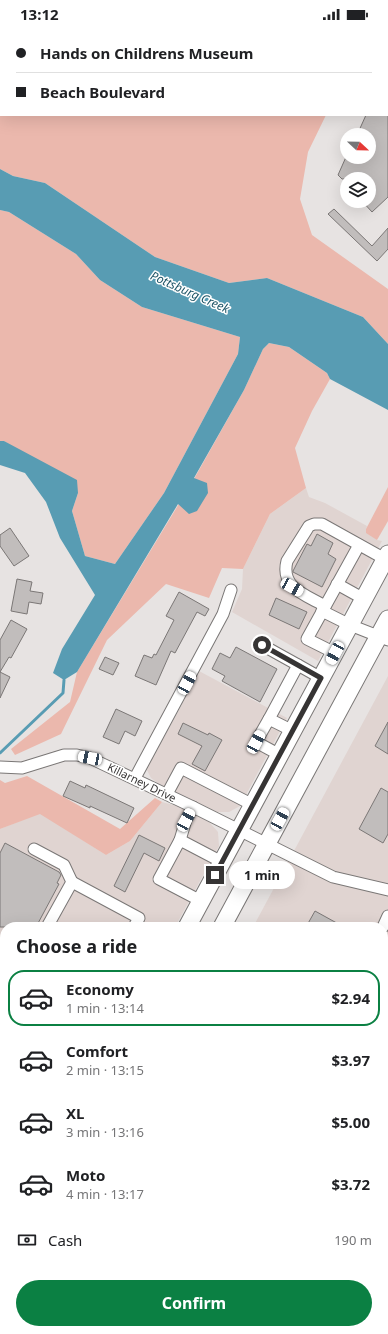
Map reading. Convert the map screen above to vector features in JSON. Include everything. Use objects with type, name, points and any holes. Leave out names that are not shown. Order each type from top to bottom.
[{"type":"highway","points":[[190,922],[387,556]]},
{"type":"highway","points":[[225,922],[383,638],[388,618]]},
{"type":"street","points":[[383,638],[350,625],[292,587],[286,574],[285,567],[287,561],[309,526],[314,524],[322,524],[359,545],[387,556]]},
{"type":"street","points":[[335,653],[307,639],[359,545]]},
{"type":"street","points":[[337,584],[364,599]]},
{"type":"street","points":[[135,778],[224,614],[231,590]]},
{"type":"street","points":[[262,645],[321,678]]},
{"type":"street","points":[[280,754],[256,742],[298,665]]},
{"type":"street","points":[[269,719],[293,731]]},
{"type":"street","name":"Killarney Drive","points":[[0,767],[22,768],[64,755],[77,755],[90,758],[193,806],[333,877],[388,890]]},
{"type":"street","points":[[167,794],[181,768],[253,804]]},
{"type":"street","points":[[193,806],[186,820],[180,840],[159,879],[201,901]]},
{"type":"street","points":[[180,840],[222,862]]},
{"type":"street","points":[[34,849],[64,865],[72,882],[139,918],[137,922]]},
{"type":"street","points":[[50,922],[72,882]]},
{"type":"shaded area","points":[[0,116],[326,116],[308,152],[300,199],[312,235],[388,289],[388,344],[363,317],[267,278],[229,283],[155,257],[45,183],[13,176],[0,169]]},
{"type":"shaded area","points":[[0,210],[9,212],[76,254],[100,280],[142,307],[240,337],[238,354],[164,493],[115,564],[85,556],[72,511],[78,493],[4,441],[0,441]]},
{"type":"shaded area","points":[[269,343],[289,347],[327,373],[330,379],[312,411],[295,448],[306,488],[270,514],[243,569],[222,568],[209,598],[166,584],[107,640],[61,734],[15,755],[11,749],[70,702],[77,672],[194,479],[244,390],[263,349]]},
{"type":"shaded area","points":[[388,487],[388,521],[377,540],[366,533],[366,529]]},
{"type":"shaded area","points":[[306,488],[309,497],[325,503],[367,526],[366,529],[377,540],[382,541],[318,661],[232,612],[242,589],[243,569],[270,514]]},
{"type":"shaded area","points":[[199,671],[287,718],[240,806],[229,812],[217,812],[159,784],[151,778],[147,770]]},
{"type":"shaded area","points":[[388,676],[388,922],[256,922]]},
{"type":"shaded area","points":[[27,776],[120,829],[155,798],[162,802],[130,841],[106,855],[40,814],[0,829],[0,780],[5,783]]},
{"type":"shaded area","points":[[162,802],[177,806],[209,822],[218,832],[219,846],[178,922],[0,922],[0,829],[40,813],[106,855],[130,841]]},
{"type":"water","name":"Pottsburg Creek","points":[[0,169],[13,176],[45,183],[155,257],[229,283],[267,278],[363,317],[388,344],[388,410],[330,379],[327,373],[289,347],[269,343],[263,349],[244,390],[194,478],[207,483],[208,493],[197,511],[189,514],[178,504],[77,672],[64,680],[53,673],[62,649],[95,595],[60,538],[46,502],[25,473],[0,465],[0,441],[4,441],[77,480],[78,493],[72,511],[85,556],[115,564],[164,493],[238,354],[240,337],[142,307],[100,280],[76,254],[9,212],[0,210]]},
{"type":"building","points":[[366,116],[388,116],[388,197],[372,212],[368,208],[376,208],[376,172],[340,172],[340,177],[338,175],[343,164],[376,164],[376,128],[360,128]]},
{"type":"building","points":[[334,209],[372,246],[388,228],[388,249],[377,261],[328,214]]},
{"type":"building","points":[[10,528],[29,556],[14,566],[0,546],[0,535]]},
{"type":"building","points":[[317,534],[333,543],[328,554],[336,559],[322,587],[293,572],[307,544],[311,546]]},
{"type":"building","points":[[17,579],[32,582],[30,591],[43,593],[41,604],[29,602],[27,614],[11,611]]},
{"type":"building","points":[[179,592],[209,609],[205,616],[197,612],[175,653],[171,651],[156,685],[135,676],[144,655],[152,658],[154,654],[156,655],[174,620],[166,616]]},
{"type":"building","points":[[276,598],[307,612],[299,629],[269,615]]},
{"type":"building","points":[[11,620],[27,629],[11,658],[9,657],[0,672],[0,640]]},
{"type":"building","points":[[236,647],[277,669],[260,702],[222,681],[225,676],[212,669],[220,653],[230,658]]},
{"type":"building","points":[[105,657],[119,663],[113,675],[99,669]]},
{"type":"building","points":[[0,672],[10,677],[0,698]]},
{"type":"building","points":[[116,709],[142,721],[135,736],[125,731],[119,744],[103,737]]},
{"type":"building","points":[[388,722],[388,754],[375,746]]},
{"type":"building","points":[[183,723],[208,735],[209,733],[222,740],[205,771],[192,764],[202,746],[178,734]]},
{"type":"building","points":[[70,781],[85,788],[86,785],[134,808],[127,823],[90,806],[90,808],[63,796]]},
{"type":"building","points":[[381,788],[388,792],[388,834],[383,843],[359,829]]},
{"type":"building","points":[[139,835],[165,848],[159,861],[144,853],[125,892],[114,886]]},
{"type":"building","points":[[5,843],[59,872],[61,875],[57,883],[59,884],[39,922],[0,922],[0,853]]},
{"type":"building","points":[[315,911],[335,922],[309,922]]},
{"type":"waterway","points":[[0,753],[63,693],[64,680]]},
{"type":"route","points":[[215,875],[321,678],[262,645]]}]
